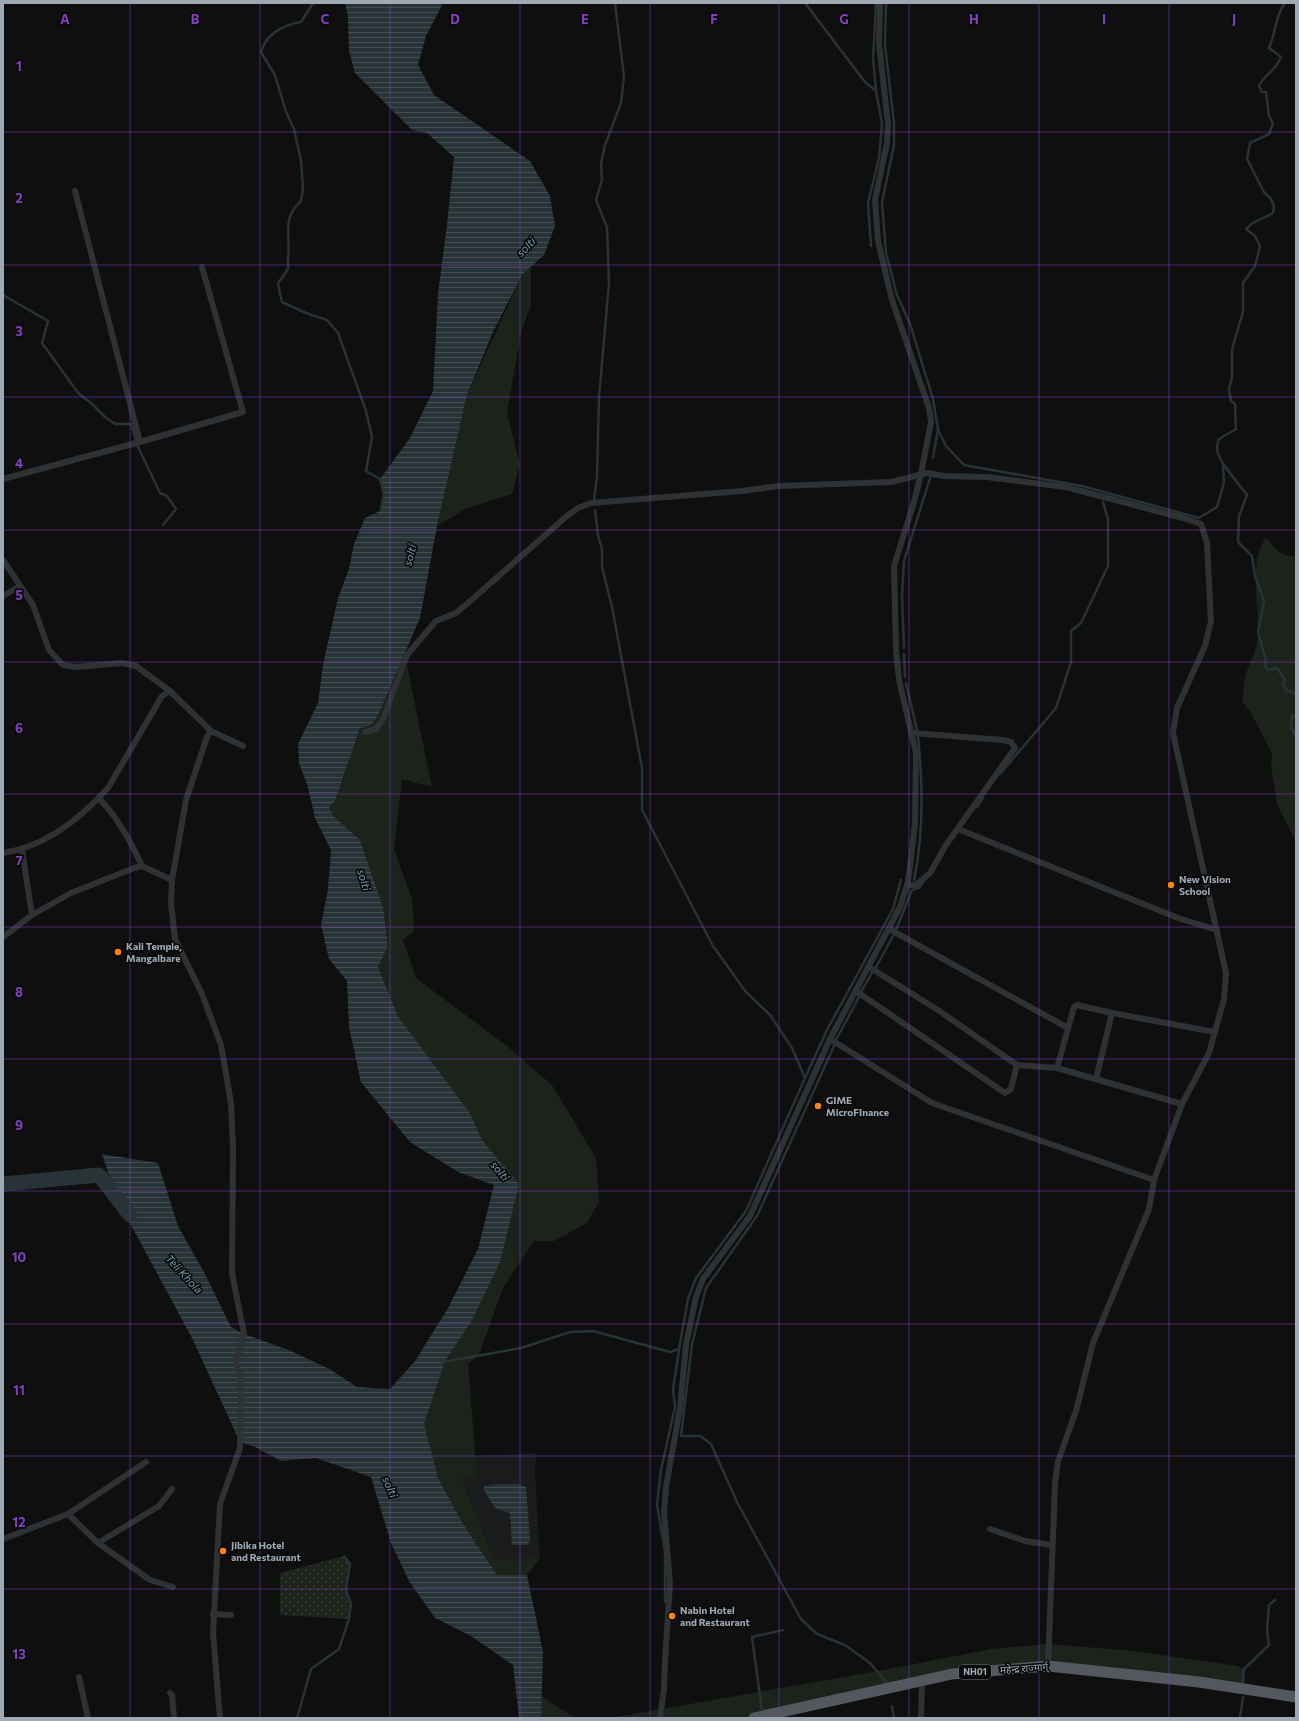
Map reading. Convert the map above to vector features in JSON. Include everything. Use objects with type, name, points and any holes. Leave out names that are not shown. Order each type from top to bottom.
[{"type":"highway","name":"महेन्द्र राज्मार्ग्","points":[[754,1718],[952,1674],[1048,1666],[1199,1682],[1296,1697]]},
{"type":"street","points":[[660,1718],[664,1689],[664,1661],[670,1584],[664,1512],[666,1487],[680,1408],[686,1345],[696,1297],[703,1279],[750,1216],[830,1039],[890,929],[900,907],[907,885],[915,824],[916,754],[899,680],[896,650],[894,566],[921,474],[931,422],[929,408],[892,300],[878,241],[875,200],[887,143],[888,124],[879,44],[880,3]]},
{"type":"street","points":[[75,191],[140,442]]},
{"type":"street","points":[[3,479],[243,412],[202,267]]},
{"type":"street","points":[[365,732],[376,729],[383,719],[407,656],[436,621],[456,613],[468,604],[567,516],[578,508],[591,503],[742,491],[779,486],[891,482],[921,474],[987,477],[1066,487],[1202,524],[1207,543],[1211,621],[1205,646],[1177,708],[1173,733],[1217,930],[1226,973],[1226,986],[1209,1053],[1182,1104],[1154,1180],[1149,1209],[1093,1343],[1076,1411],[1058,1461],[1055,1484],[1052,1545],[1048,1666]]},
{"type":"street","points":[[3,560],[32,604],[49,650],[63,665],[76,667],[116,663],[136,666],[170,691],[211,731],[242,746]]},
{"type":"street","points":[[3,596],[20,586]]},
{"type":"street","points":[[3,853],[22,850],[75,821],[99,798],[108,788],[162,696],[170,691]]},
{"type":"street","points":[[211,731],[205,742],[186,800],[172,880],[171,904],[176,938],[202,994],[221,1045],[231,1103],[233,1157],[231,1266],[244,1334],[236,1361],[242,1381],[240,1442],[236,1461],[220,1504],[212,1633],[220,1718]]},
{"type":"street","points":[[907,885],[916,885],[930,873],[946,845],[1014,748],[1013,744],[1003,740],[912,733]]},
{"type":"street","points":[[99,798],[115,816],[126,832],[142,866]]},
{"type":"street","points":[[958,829],[1172,915],[1217,930]]},
{"type":"street","points":[[22,850],[32,915]]},
{"type":"street","points":[[3,937],[32,915],[71,893],[134,868],[142,866],[172,880]]},
{"type":"street","points":[[890,929],[1068,1028]]},
{"type":"street","points":[[869,967],[938,1010],[1017,1065],[1057,1068],[1182,1104]]},
{"type":"street","points":[[856,991],[1004,1093],[1011,1089],[1017,1065]]},
{"type":"street","points":[[1057,1068],[1074,1007],[1077,1005],[1215,1032]]},
{"type":"street","points":[[1096,1079],[1112,1013]]},
{"type":"street","points":[[830,1039],[932,1103],[1154,1180]]},
{"type":"street","points":[[3,1538],[68,1514],[146,1462]]},
{"type":"street","points":[[98,1542],[159,1506],[166,1500],[172,1489]]},
{"type":"street","points":[[68,1514],[98,1542],[150,1580],[173,1586]]},
{"type":"street","points":[[990,1529],[1025,1541],[1052,1545]]},
{"type":"street","points":[[214,1614],[231,1615]]},
{"type":"street","points":[[79,1677],[88,1718]]},
{"type":"street","points":[[921,1718],[922,1681]]},
{"type":"street","points":[[170,1693],[172,1695],[174,1718]]},
{"type":"shaded area","points":[[531,267],[531,305],[522,329],[507,412],[520,465],[512,494],[465,509],[437,526],[467,395],[522,275]]},
{"type":"shaded area","points":[[1266,537],[1272,545],[1282,553],[1296,557],[1296,842],[1277,804],[1271,767],[1272,753],[1251,713],[1242,701],[1246,675],[1255,652],[1257,642],[1257,561],[1260,549]]},
{"type":"shaded area","points":[[405,656],[432,787],[402,779],[394,849],[412,899],[414,931],[403,940],[416,978],[507,1046],[552,1085],[596,1158],[599,1202],[587,1223],[554,1241],[534,1241],[503,1288],[479,1355],[468,1364],[477,1478],[462,1479],[494,1559],[540,1558],[527,1575],[497,1575],[463,1524],[438,1478],[423,1424],[445,1361],[471,1322],[519,1184],[482,1140],[470,1113],[398,1016],[378,967],[388,946],[383,907],[360,840],[333,816],[329,807],[335,801],[360,728]]},
{"type":"shaded area","points":[[537,1453],[535,1471],[540,1558],[494,1559],[462,1479],[477,1477],[475,1456]]},
{"type":"shaded area","points":[[344,1556],[350,1564],[346,1590],[351,1604],[349,1619],[280,1615],[280,1573]]},
{"type":"shaded area","points":[[1047,1644],[1135,1651],[1238,1666],[1244,1669],[1241,1689],[1078,1669],[952,1674],[754,1718],[610,1718],[878,1671],[991,1649]]},
{"type":"shaded area","points":[[541,1696],[575,1718],[541,1718]]},
{"type":"water","name":"solti","points":[[345,3],[443,3],[426,36],[418,65],[434,95],[530,161],[550,196],[555,226],[544,255],[522,275],[493,332],[467,395],[437,526],[420,618],[378,715],[371,725],[360,728],[335,801],[329,807],[333,816],[360,840],[383,907],[388,946],[378,967],[398,1016],[470,1113],[482,1140],[519,1184],[500,1262],[471,1322],[445,1361],[424,1424],[438,1478],[463,1524],[497,1575],[527,1575],[543,1652],[541,1718],[519,1718],[513,1665],[471,1636],[435,1618],[409,1581],[391,1543],[371,1477],[316,1458],[281,1461],[255,1447],[240,1442],[192,1338],[117,1199],[102,1154],[158,1163],[178,1226],[205,1274],[231,1327],[244,1334],[291,1351],[331,1370],[357,1387],[390,1389],[415,1361],[447,1310],[478,1249],[494,1185],[458,1172],[410,1142],[361,1082],[349,1027],[347,981],[329,959],[321,925],[328,889],[331,850],[315,818],[308,787],[299,763],[298,744],[318,703],[323,665],[338,598],[349,569],[354,544],[365,518],[380,511],[384,494],[380,479],[410,438],[433,391],[438,294],[454,157],[427,133],[412,130],[355,73],[349,51],[348,17]]},
{"type":"water","points":[[519,1484],[526,1487],[530,1539],[528,1545],[512,1545],[510,1513],[495,1508],[484,1490],[484,1486]]},
{"type":"waterway","points":[[313,3],[301,22],[288,25],[276,31],[267,40],[261,52],[275,75],[286,112],[294,129],[301,161],[303,190],[301,201],[291,214],[289,221],[288,267],[278,284],[282,302],[306,313],[327,320],[338,333],[366,411],[372,437],[366,471],[380,479],[384,494],[381,509]]},
{"type":"waterway","points":[[594,500],[597,477],[599,397],[609,283],[607,227],[596,200],[602,180],[601,164],[605,145],[621,103],[624,77],[615,3]]},
{"type":"waterway","points":[[805,3],[865,82],[876,91],[882,124],[879,158],[868,203],[871,246]]},
{"type":"waterway","points":[[876,3],[873,58],[876,90]]},
{"type":"waterway","points":[[886,3],[885,45],[894,123],[894,145],[882,202],[886,253],[897,295],[910,324],[933,399],[938,429],[933,458]]},
{"type":"waterway","points":[[1285,3],[1279,13],[1269,48],[1281,57],[1276,66],[1259,86],[1262,92],[1266,92],[1269,116],[1273,123],[1269,134],[1250,143],[1247,159],[1264,192],[1271,199],[1274,206],[1273,213],[1255,222],[1246,229],[1255,236],[1260,246],[1255,266],[1243,283],[1243,312],[1232,349],[1232,377],[1229,389],[1231,401],[1235,404],[1236,429],[1219,439],[1217,448],[1220,459],[1247,495],[1239,516],[1238,542],[1252,556],[1255,576],[1264,601],[1258,632],[1266,661],[1265,665],[1267,670],[1277,668],[1285,680],[1283,686],[1288,691],[1296,694]]},
{"type":"waterway","points":[[3,295],[48,321],[42,343],[79,394],[115,424],[131,424],[138,447],[160,493],[167,496],[176,509],[163,525]]},
{"type":"waterway","points":[[938,430],[946,446],[964,465],[1082,486],[1199,518],[1217,507],[1224,483],[1223,465]]},
{"type":"waterway","points":[[904,648],[902,596],[904,561],[931,475]]},
{"type":"waterway","points":[[1000,774],[1056,708],[1071,662],[1071,631],[1081,623],[1108,566],[1108,519],[1103,502]]},
{"type":"waterway","points":[[443,1362],[521,1348],[570,1332],[593,1331],[670,1352],[679,1349],[688,1299],[696,1278],[746,1211],[805,1078],[792,1048],[770,1015],[746,992],[713,946],[642,810],[642,768],[612,607],[602,567],[602,549],[598,535],[595,510]]},
{"type":"waterway","points":[[904,654],[905,677]]},
{"type":"waterway","points":[[906,683],[917,730]]},
{"type":"waterway","points":[[1296,716],[1292,716],[1291,728],[1296,736]]},
{"type":"waterway","points":[[914,880],[920,844],[922,808],[918,736]]},
{"type":"waterway","points":[[977,807],[983,798]]},
{"type":"waterway","points":[[805,1078],[827,1030],[893,909],[901,880]]},
{"type":"waterway","points":[[896,930],[912,890],[919,888],[924,881]]},
{"type":"waterway","points":[[875,969],[893,936]]},
{"type":"waterway","points":[[861,992],[873,971]]},
{"type":"waterway","points":[[836,1040],[859,997]]},
{"type":"waterway","points":[[835,1044],[757,1216],[706,1288],[692,1344],[681,1436],[700,1436],[711,1444],[738,1504],[801,1619],[817,1634],[845,1645],[870,1663],[886,1682]]},
{"type":"waterway","name":"Teli Khola","points":[[3,1184],[99,1175],[130,1215]]},
{"type":"waterway","points":[[665,1602],[665,1552],[657,1504],[661,1470],[675,1407],[673,1389],[679,1350]]},
{"type":"waterway","points":[[297,1718],[311,1669],[339,1649],[349,1619],[351,1604],[346,1590],[350,1564],[344,1556]]},
{"type":"waterway","points":[[1243,1683],[1244,1669],[1269,1645],[1267,1631],[1269,1605],[1275,1600]]},
{"type":"waterway","points":[[762,1711],[752,1637],[783,1630]]},
{"type":"waterway","points":[[1240,1718],[1243,1697]]},
{"type":"waterway","points":[[892,1706],[894,1718]]},
{"type":"place","name":"New Vision School","points":[[1171,885]]},
{"type":"place","name":"Kali Temple, Mangalbare","points":[[118,952]]},
{"type":"place","name":"GIME MicroFInance","points":[[818,1106]]},
{"type":"place","name":"Jibika Hotel and Restaurant","points":[[223,1551]]},
{"type":"place","name":"Nabin Hotel and Restaurant","points":[[672,1616]]}]
